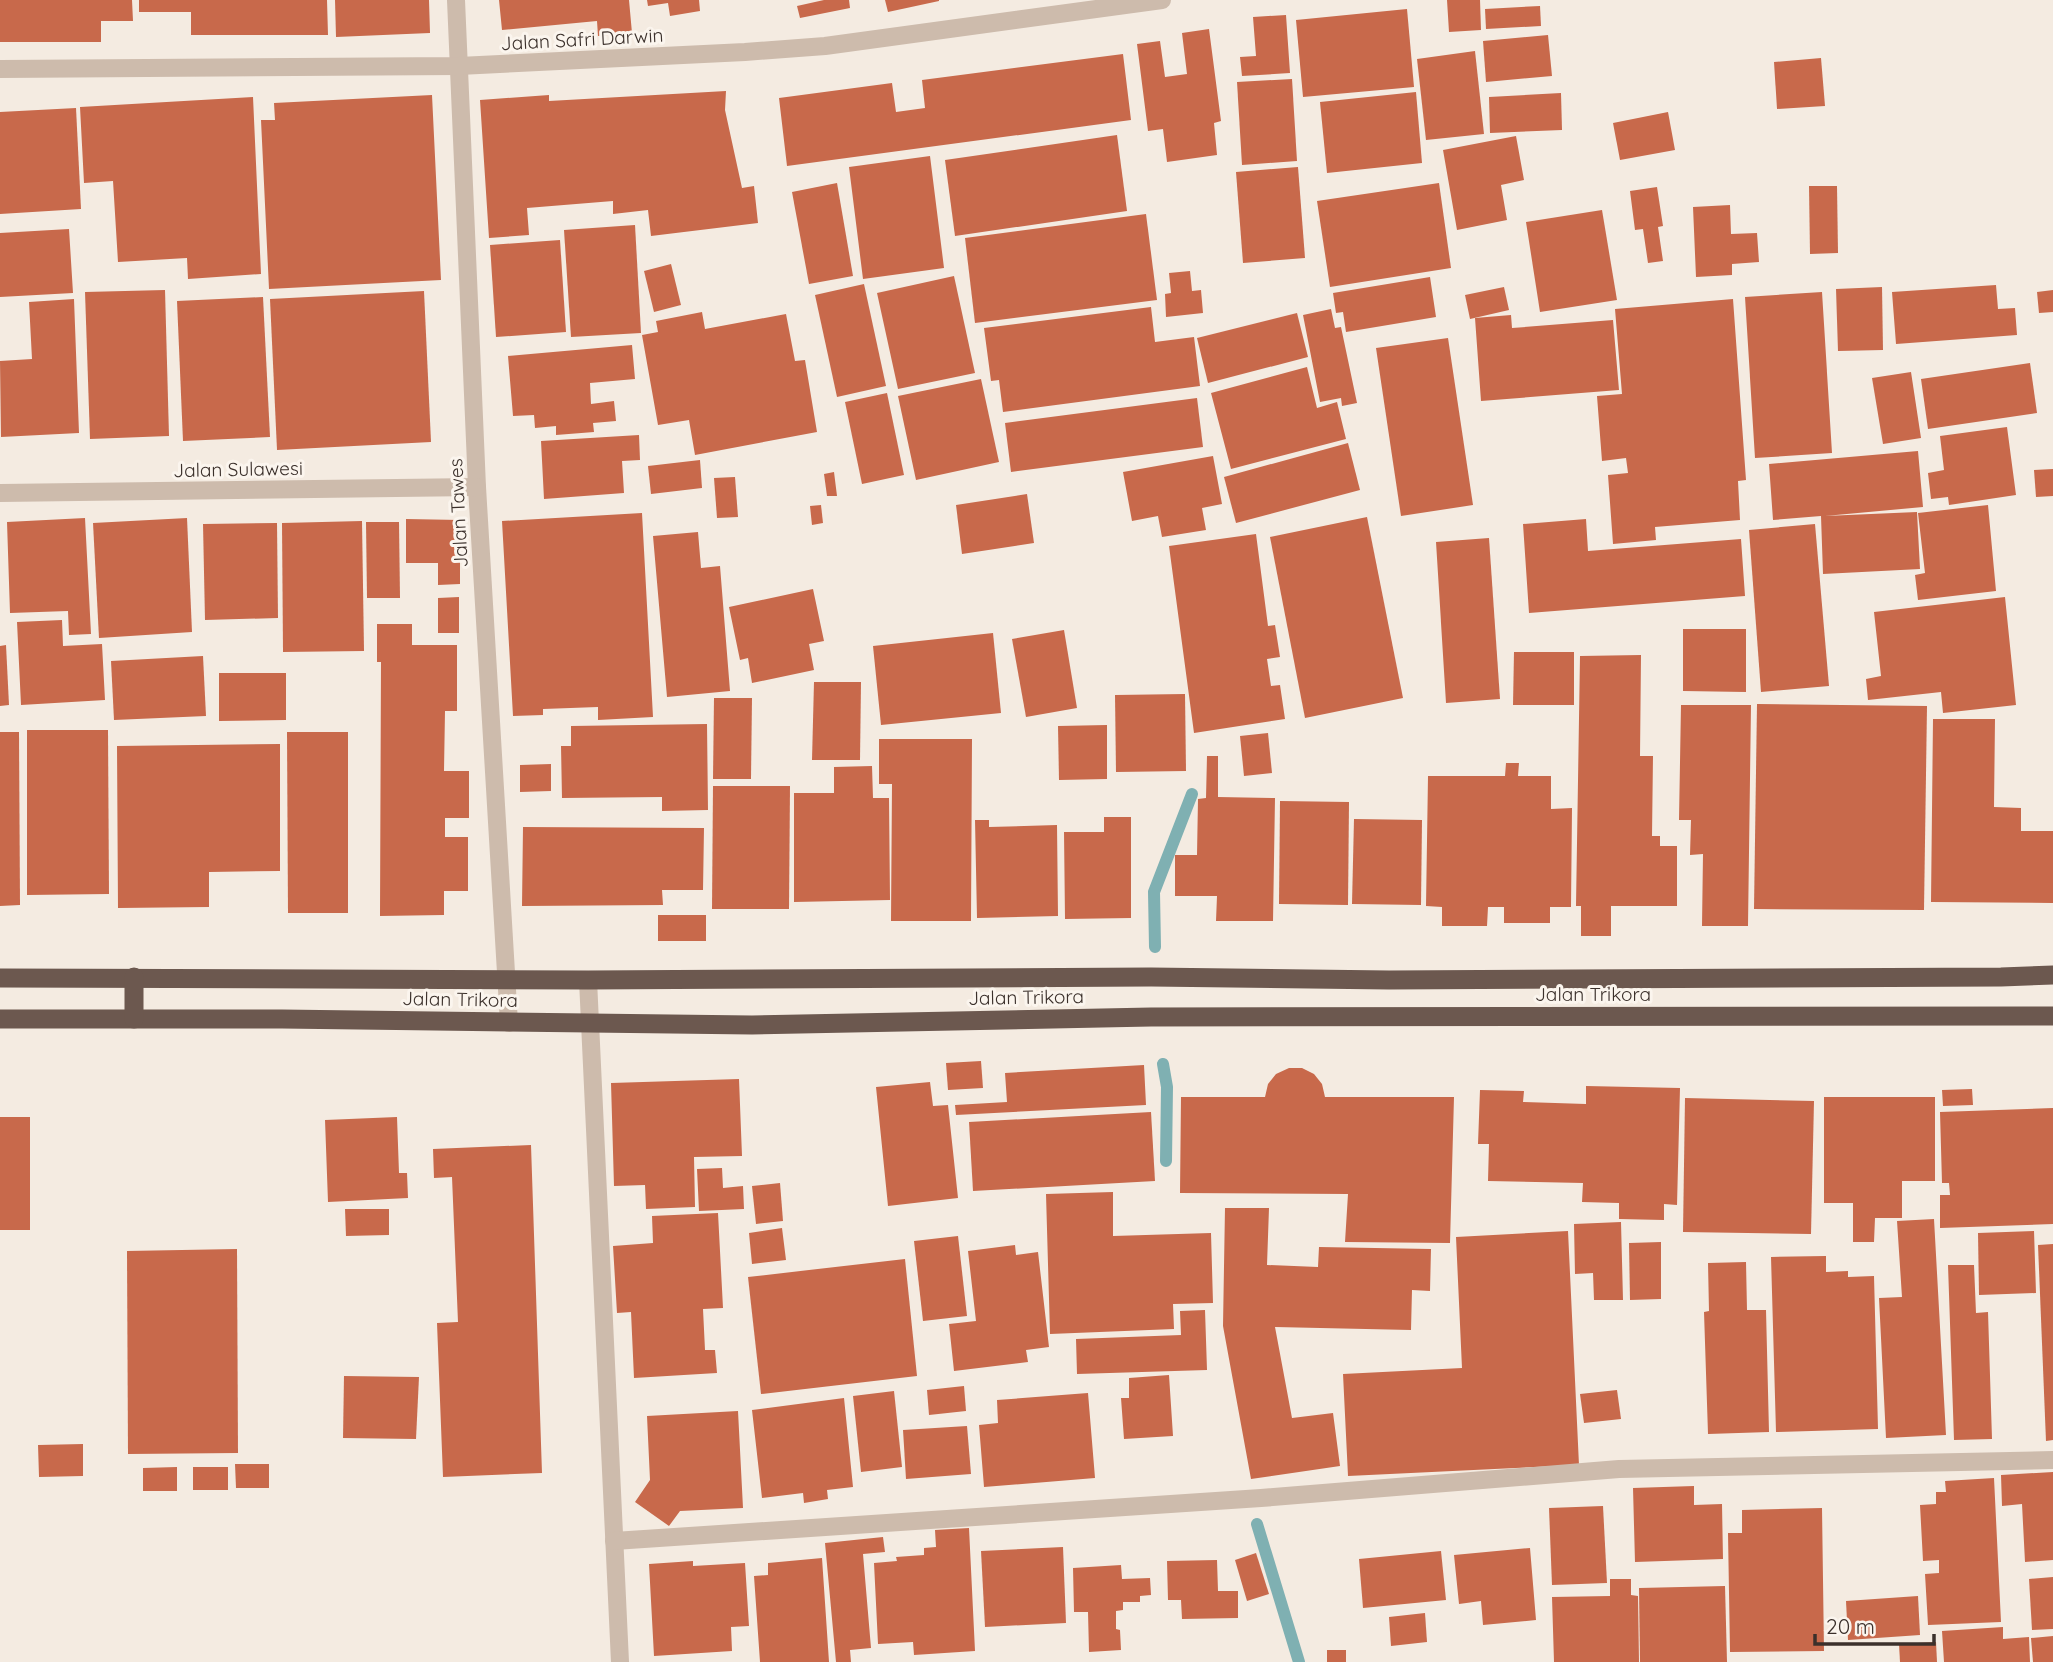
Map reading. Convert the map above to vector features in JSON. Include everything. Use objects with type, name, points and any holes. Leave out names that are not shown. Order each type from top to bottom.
[{"type":"highway","name":"Jalan Trikora","points":[[0,978],[588,980],[1151,977],[1403,980],[1987,978],[2053,975]]},
{"type":"highway","points":[[134,977],[134,1019]]},
{"type":"highway","name":"Jalan Trikora","points":[[0,1019],[752,1025],[1151,1017],[2053,1016]]},
{"type":"street","name":"Jalan Tawes","points":[[456,0],[477,487],[509,1023]]},
{"type":"street","name":"Jalan Safri Darwin","points":[[0,69],[459,66],[745,52],[825,46],[1162,0]]},
{"type":"street","name":"Jalan Sulawesi","points":[[0,493],[477,487]]},
{"type":"street","points":[[588,980],[620,1662]]},
{"type":"street","points":[[614,1541],[1247,1499],[1619,1469],[2053,1460]]},
{"type":"building","points":[[0,0],[132,0],[133,21],[101,21],[101,42],[0,42]]},
{"type":"building","points":[[139,0],[327,0],[328,35],[191,35],[191,12],[139,12]]},
{"type":"building","points":[[335,0],[429,0],[430,33],[336,37]]},
{"type":"building","points":[[499,0],[629,0],[632,33],[598,36],[597,21],[502,30]]},
{"type":"building","points":[[647,0],[699,0],[700,11],[670,16],[668,3],[648,6]]},
{"type":"building","points":[[824,0],[849,0],[850,8],[800,18],[797,6]]},
{"type":"building","points":[[885,0],[939,0],[939,1],[888,12]]},
{"type":"building","points":[[1447,0],[1480,0],[1481,30],[1449,32]]},
{"type":"building","points":[[1540,6],[1541,26],[1486,29],[1485,9]]},
{"type":"building","points":[[1407,9],[1414,87],[1303,97],[1296,20]]},
{"type":"building","points":[[1286,15],[1290,73],[1242,76],[1240,57],[1256,56],[1253,17]]},
{"type":"building","points":[[1209,29],[1221,121],[1214,123],[1217,155],[1167,162],[1163,129],[1148,131],[1137,44],[1160,41],[1165,77],[1187,74],[1182,33]]},
{"type":"building","points":[[1548,35],[1552,76],[1486,82],[1483,41]]},
{"type":"building","points":[[1475,51],[1484,134],[1426,140],[1417,59]]},
{"type":"building","points":[[1123,54],[1131,120],[787,166],[779,98],[892,83],[896,112],[925,108],[922,80]]},
{"type":"building","points":[[1821,58],[1825,106],[1777,109],[1774,62]]},
{"type":"building","points":[[1292,79],[1297,161],[1242,165],[1237,82]]},
{"type":"building","points":[[726,91],[725,110],[742,188],[754,186],[758,223],[651,236],[648,210],[613,214],[613,201],[527,208],[529,235],[489,238],[480,100],[549,95],[549,101]]},
{"type":"building","points":[[1416,92],[1422,163],[1327,173],[1320,102]]},
{"type":"building","points":[[1561,93],[1562,130],[1490,133],[1489,97]]},
{"type":"building","points":[[432,95],[441,280],[269,289],[261,120],[275,120],[274,103]]},
{"type":"building","points":[[253,97],[261,274],[188,279],[187,258],[118,262],[113,181],[84,183],[80,107]]},
{"type":"building","points":[[76,108],[81,209],[0,214],[0,112]]},
{"type":"building","points":[[1668,112],[1675,150],[1620,160],[1613,123]]},
{"type":"building","points":[[1117,135],[1127,211],[955,236],[945,160]]},
{"type":"building","points":[[1516,136],[1524,180],[1501,185],[1507,220],[1457,230],[1443,150]]},
{"type":"building","points":[[930,156],[944,268],[863,279],[849,167]]},
{"type":"building","points":[[1298,167],[1305,258],[1243,263],[1236,172]]},
{"type":"building","points":[[837,183],[853,276],[809,284],[792,192]]},
{"type":"building","points":[[1439,183],[1451,268],[1330,287],[1317,201]]},
{"type":"building","points":[[1809,186],[1837,186],[1838,253],[1810,254]]},
{"type":"building","points":[[1657,187],[1663,226],[1658,227],[1663,261],[1648,263],[1643,229],[1635,230],[1630,191]]},
{"type":"building","points":[[1730,205],[1731,234],[1757,233],[1759,262],[1732,264],[1732,275],[1696,277],[1693,207]]},
{"type":"building","points":[[1602,210],[1617,300],[1540,312],[1526,222]]},
{"type":"building","points":[[1146,214],[1157,300],[975,323],[965,238]]},
{"type":"building","points":[[635,225],[641,333],[571,337],[564,230]]},
{"type":"building","points":[[69,229],[73,293],[0,297],[0,233]]},
{"type":"building","points":[[560,240],[566,332],[496,337],[490,245]]},
{"type":"building","points":[[671,264],[681,305],[654,312],[644,271]]},
{"type":"building","points":[[1190,271],[1192,291],[1201,290],[1203,313],[1166,317],[1165,294],[1171,293],[1169,273]]},
{"type":"building","points":[[954,276],[975,373],[898,389],[877,293]]},
{"type":"building","points":[[1430,277],[1436,317],[1346,332],[1343,312],[1336,313],[1333,293]]},
{"type":"building","points":[[864,284],[886,386],[837,397],[815,295]]},
{"type":"building","points":[[1996,285],[1998,309],[2015,308],[2017,335],[1896,344],[1892,292]]},
{"type":"building","points":[[1504,287],[1509,310],[1470,319],[1465,295]]},
{"type":"building","points":[[1882,287],[1883,350],[1838,351],[1836,289]]},
{"type":"building","points":[[165,290],[169,436],[90,439],[85,292]]},
{"type":"building","points":[[2053,290],[2053,312],[2039,313],[2037,292]]},
{"type":"building","points":[[424,291],[431,442],[277,450],[270,299]]},
{"type":"building","points":[[1822,292],[1832,453],[1755,458],[1745,297]]},
{"type":"building","points":[[263,297],[270,437],[183,441],[177,301]]},
{"type":"building","points":[[74,299],[79,433],[1,437],[0,361],[32,359],[29,302]]},
{"type":"building","points":[[1733,299],[1746,480],[1738,481],[1740,520],[1655,527],[1656,540],[1613,544],[1608,475],[1628,473],[1626,458],[1602,461],[1597,396],[1622,394],[1615,309]]},
{"type":"building","points":[[1151,307],[1155,342],[1194,337],[1200,386],[1003,412],[999,380],[991,381],[984,328]]},
{"type":"building","points":[[1331,309],[1335,328],[1341,327],[1357,403],[1342,406],[1341,398],[1320,402],[1303,315]]},
{"type":"building","points":[[702,312],[705,329],[786,314],[795,361],[805,360],[817,432],[695,455],[689,420],[658,425],[642,335],[658,332],[656,321]]},
{"type":"building","points":[[1297,313],[1308,357],[1208,383],[1197,338]]},
{"type":"building","points":[[1511,315],[1512,328],[1613,320],[1619,390],[1481,401],[1475,318]]},
{"type":"building","points":[[1448,338],[1473,505],[1401,516],[1376,348]]},
{"type":"building","points":[[632,345],[635,379],[590,383],[591,404],[614,401],[616,421],[593,423],[594,432],[556,435],[556,426],[535,428],[534,415],[513,416],[508,356]]},
{"type":"building","points":[[2030,363],[2037,413],[1928,429],[1921,379]]},
{"type":"building","points":[[1307,367],[1317,408],[1337,402],[1346,439],[1231,469],[1211,393]]},
{"type":"building","points":[[1911,372],[1921,438],[1883,444],[1872,378]]},
{"type":"building","points":[[981,379],[999,462],[916,480],[898,396]]},
{"type":"building","points":[[887,393],[904,475],[862,484],[845,402]]},
{"type":"building","points":[[1197,398],[1203,447],[1011,472],[1005,423]]},
{"type":"building","points":[[2007,427],[2016,495],[1949,505],[1948,497],[1931,499],[1928,473],[1944,470],[1940,436]]},
{"type":"building","points":[[639,435],[640,460],[622,461],[624,493],[544,499],[541,441]]},
{"type":"building","points":[[1348,443],[1360,490],[1236,523],[1224,477]]},
{"type":"building","points":[[1918,451],[1923,507],[1825,516],[1917,512],[1920,569],[1823,574],[1821,516],[1773,520],[1769,464]]},
{"type":"building","points":[[1213,456],[1222,504],[1202,508],[1206,530],[1162,537],[1158,516],[1132,521],[1123,472]]},
{"type":"building","points":[[700,460],[702,488],[651,494],[648,466]]},
{"type":"building","points":[[2053,469],[2053,496],[2036,497],[2034,470]]},
{"type":"building","points":[[834,472],[837,496],[827,496],[824,474]]},
{"type":"building","points":[[735,477],[738,517],[717,518],[714,478]]},
{"type":"building","points":[[1027,494],[1034,543],[962,554],[956,505]]},
{"type":"building","points":[[821,505],[823,523],[812,525],[810,506]]},
{"type":"building","points":[[1988,505],[1996,591],[1918,600],[1915,575],[1925,573],[1918,513]]},
{"type":"building","points":[[642,513],[653,717],[598,720],[598,707],[543,709],[543,715],[513,716],[502,521]]},
{"type":"building","points":[[1367,517],[1403,698],[1305,718],[1270,537]]},
{"type":"building","points":[[85,518],[91,634],[69,635],[68,611],[10,613],[7,522]]},
{"type":"building","points":[[187,518],[192,632],[99,638],[93,523]]},
{"type":"building","points":[[406,519],[460,520],[460,584],[438,585],[438,563],[406,563]]},
{"type":"building","points":[[1586,519],[1588,551],[1741,539],[1745,596],[1529,613],[1523,524]]},
{"type":"building","points":[[362,521],[364,651],[283,652],[282,523]]},
{"type":"building","points":[[366,522],[399,522],[400,598],[367,598]]},
{"type":"building","points":[[277,523],[278,618],[205,620],[203,524]]},
{"type":"building","points":[[1815,524],[1829,686],[1761,692],[1749,530]]},
{"type":"building","points":[[698,532],[701,568],[720,566],[730,691],[667,697],[653,536]]},
{"type":"building","points":[[1256,534],[1268,626],[1275,625],[1280,657],[1267,659],[1271,686],[1280,685],[1285,719],[1194,733],[1169,546]]},
{"type":"building","points":[[1489,538],[1500,699],[1446,703],[1436,542]]},
{"type":"building","points":[[813,589],[824,641],[809,644],[814,670],[752,683],[748,658],[740,660],[729,607]]},
{"type":"building","points":[[459,597],[459,633],[438,633],[438,598]]},
{"type":"building","points":[[2005,597],[2016,705],[1943,713],[1941,692],[1868,700],[1866,679],[1881,676],[1874,612]]},
{"type":"building","points":[[62,620],[63,646],[102,644],[105,700],[21,705],[17,622]]},
{"type":"building","points":[[377,624],[412,624],[412,645],[457,645],[457,711],[445,711],[444,771],[469,771],[469,818],[445,818],[445,837],[468,837],[468,891],[444,891],[444,915],[380,916],[381,662],[377,662]]},
{"type":"building","points":[[1683,629],[1746,629],[1746,692],[1683,691]]},
{"type":"building","points":[[1064,630],[1077,708],[1026,717],[1012,639]]},
{"type":"building","points":[[993,633],[1001,713],[881,725],[873,646]]},
{"type":"building","points":[[6,645],[9,705],[0,706],[0,646]]},
{"type":"building","points":[[1514,652],[1574,652],[1574,705],[1513,705]]},
{"type":"building","points":[[1641,655],[1640,756],[1653,756],[1652,836],[1660,836],[1660,846],[1677,846],[1677,906],[1611,906],[1611,936],[1581,936],[1581,906],[1576,906],[1580,656]]},
{"type":"building","points":[[203,656],[206,716],[114,720],[111,661]]},
{"type":"building","points":[[219,673],[286,673],[286,720],[219,721]]},
{"type":"building","points":[[814,682],[861,682],[860,760],[812,760]]},
{"type":"building","points":[[1185,694],[1186,771],[1116,772],[1115,695]]},
{"type":"building","points":[[714,698],[752,698],[751,779],[713,779]]},
{"type":"building","points":[[1757,704],[1927,706],[1924,910],[1754,909]]},
{"type":"building","points":[[1681,705],[1751,705],[1748,926],[1702,926],[1703,854],[1690,855],[1691,820],[1679,820]]},
{"type":"building","points":[[1933,719],[1995,719],[1994,807],[2021,808],[2021,831],[2053,831],[2053,903],[1931,902]]},
{"type":"building","points":[[707,724],[708,810],[662,811],[662,797],[562,798],[561,746],[571,746],[571,726]]},
{"type":"building","points":[[1107,725],[1107,779],[1059,780],[1058,726]]},
{"type":"building","points":[[27,730],[108,730],[109,894],[27,895]]},
{"type":"building","points":[[0,732],[19,732],[20,905],[0,906]]},
{"type":"building","points":[[287,732],[348,732],[348,913],[288,913]]},
{"type":"building","points":[[1268,733],[1272,773],[1244,776],[1240,736]]},
{"type":"building","points":[[879,739],[972,739],[971,921],[891,921],[892,784],[879,784]]},
{"type":"building","points":[[280,744],[280,871],[209,872],[209,907],[118,908],[117,746]]},
{"type":"building","points":[[1207,756],[1218,756],[1218,797],[1275,798],[1273,921],[1216,921],[1217,896],[1175,896],[1175,855],[1197,855],[1198,799],[1206,798]]},
{"type":"building","points":[[1506,763],[1519,763],[1518,776],[1551,776],[1551,809],[1572,808],[1571,907],[1550,907],[1550,923],[1504,923],[1504,907],[1488,907],[1487,926],[1442,926],[1442,907],[1426,906],[1428,776],[1505,776]]},
{"type":"building","points":[[551,764],[551,791],[520,792],[520,765]]},
{"type":"building","points":[[872,766],[873,798],[889,798],[890,900],[794,902],[794,793],[834,793],[834,767]]},
{"type":"building","points":[[713,786],[790,786],[789,909],[712,909]]},
{"type":"building","points":[[1280,801],[1349,802],[1348,905],[1279,904]]},
{"type":"building","points":[[1104,817],[1131,817],[1131,918],[1065,919],[1064,832],[1104,832]]},
{"type":"building","points":[[1354,819],[1422,820],[1421,905],[1352,904]]},
{"type":"building","points":[[975,820],[989,820],[989,827],[1057,825],[1058,916],[977,918]]},
{"type":"building","points":[[523,827],[704,828],[703,890],[662,890],[663,905],[522,906]]},
{"type":"building","points":[[658,915],[706,915],[706,941],[658,941]]},
{"type":"building","points":[[981,1061],[983,1088],[948,1090],[946,1063]]},
{"type":"building","points":[[1144,1065],[1146,1105],[956,1115],[955,1105],[1007,1102],[1005,1073]]},
{"type":"building","points":[[1289,1068],[1302,1068],[1314,1074],[1322,1084],[1325,1097],[1454,1097],[1450,1243],[1345,1242],[1348,1194],[1180,1193],[1181,1097],[1265,1097],[1268,1084],[1276,1074]]},
{"type":"building","points":[[739,1079],[742,1156],[694,1157],[695,1207],[646,1209],[645,1185],[614,1186],[611,1083]]},
{"type":"building","points":[[930,1082],[933,1106],[948,1105],[958,1198],[888,1206],[876,1087]]},
{"type":"building","points":[[1586,1086],[1680,1088],[1677,1205],[1664,1204],[1664,1220],[1619,1219],[1619,1203],[1582,1202],[1583,1183],[1488,1181],[1489,1144],[1478,1144],[1480,1090],[1524,1091],[1523,1102],[1586,1104]]},
{"type":"building","points":[[1972,1089],[1973,1105],[1943,1106],[1942,1090]]},
{"type":"building","points":[[1824,1097],[1935,1097],[1935,1181],[1902,1181],[1902,1218],[1875,1218],[1874,1242],[1853,1242],[1853,1203],[1824,1203]]},
{"type":"building","points":[[1685,1098],[1814,1101],[1811,1234],[1683,1232]]},
{"type":"building","points":[[2053,1108],[2053,1224],[1940,1228],[1940,1195],[1950,1195],[1949,1183],[1942,1183],[1940,1112]]},
{"type":"building","points":[[1151,1112],[1155,1181],[973,1191],[969,1122]]},
{"type":"building","points":[[0,1117],[30,1117],[30,1230],[0,1230]]},
{"type":"building","points":[[397,1117],[399,1173],[407,1173],[408,1198],[328,1202],[325,1120]]},
{"type":"building","points":[[531,1145],[542,1473],[443,1477],[437,1323],[458,1322],[452,1177],[434,1178],[433,1149]]},
{"type":"building","points":[[722,1168],[723,1188],[743,1186],[744,1209],[699,1211],[697,1169]]},
{"type":"building","points":[[780,1183],[783,1221],[756,1224],[752,1186]]},
{"type":"building","points":[[1113,1192],[1113,1236],[1211,1233],[1213,1303],[1173,1304],[1174,1329],[1050,1334],[1046,1194]]},
{"type":"building","points":[[1225,1208],[1269,1208],[1267,1265],[1318,1267],[1319,1247],[1431,1249],[1430,1291],[1412,1290],[1411,1330],[1275,1327],[1292,1418],[1333,1413],[1340,1466],[1251,1479],[1223,1326]]},
{"type":"building","points":[[345,1209],[389,1209],[389,1235],[346,1236]]},
{"type":"building","points":[[718,1213],[723,1308],[703,1309],[705,1350],[715,1350],[717,1373],[634,1378],[631,1312],[617,1313],[613,1246],[653,1243],[652,1216]]},
{"type":"building","points":[[1934,1219],[1946,1435],[1886,1438],[1879,1298],[1902,1297],[1897,1221]]},
{"type":"building","points":[[1621,1222],[1623,1300],[1594,1300],[1593,1273],[1575,1274],[1574,1224]]},
{"type":"building","points":[[782,1228],[786,1260],[752,1264],[749,1233]]},
{"type":"building","points":[[1568,1231],[1579,1465],[1348,1476],[1343,1374],[1462,1368],[1456,1237]]},
{"type":"building","points":[[2034,1231],[2036,1293],[1979,1295],[1978,1233]]},
{"type":"building","points":[[958,1236],[967,1316],[923,1321],[914,1241]]},
{"type":"building","points":[[1661,1242],[1661,1299],[1630,1300],[1629,1243]]},
{"type":"building","points":[[2053,1244],[2053,1440],[2046,1441],[2038,1245]]},
{"type":"building","points":[[1015,1245],[1016,1255],[1038,1252],[1049,1347],[1026,1350],[1028,1362],[954,1371],[949,1324],[976,1321],[968,1251]]},
{"type":"building","points":[[237,1249],[238,1453],[128,1454],[127,1251]]},
{"type":"building","points":[[1826,1256],[1826,1272],[1848,1271],[1848,1277],[1874,1276],[1878,1429],[1776,1432],[1771,1257]]},
{"type":"building","points":[[905,1259],[917,1376],[761,1394],[748,1277]]},
{"type":"building","points":[[1746,1262],[1747,1310],[1766,1310],[1769,1432],[1708,1434],[1704,1312],[1709,1311],[1708,1263]]},
{"type":"building","points":[[1948,1265],[1974,1265],[1976,1313],[1988,1312],[1992,1439],[1954,1440]]},
{"type":"building","points":[[1205,1310],[1207,1370],[1077,1374],[1076,1339],[1181,1335],[1180,1311]]},
{"type":"building","points":[[1169,1375],[1173,1436],[1124,1439],[1121,1398],[1129,1398],[1129,1378]]},
{"type":"building","points":[[344,1376],[419,1377],[416,1439],[343,1438]]},
{"type":"building","points":[[964,1386],[966,1411],[929,1415],[927,1390]]},
{"type":"building","points":[[1617,1390],[1621,1419],[1584,1423],[1580,1394]]},
{"type":"building","points":[[894,1391],[902,1467],[861,1472],[853,1396]]},
{"type":"building","points":[[1088,1393],[1095,1478],[984,1487],[979,1425],[998,1423],[997,1400]]},
{"type":"building","points":[[844,1398],[853,1487],[827,1490],[828,1499],[804,1503],[803,1493],[762,1498],[752,1410]]},
{"type":"building","points":[[738,1411],[743,1508],[680,1511],[669,1526],[635,1502],[650,1480],[647,1416]]},
{"type":"building","points":[[967,1426],[971,1474],[906,1479],[903,1430]]},
{"type":"building","points":[[83,1444],[83,1476],[39,1477],[38,1445]]},
{"type":"building","points":[[235,1464],[269,1464],[269,1488],[236,1488]]},
{"type":"building","points":[[177,1467],[177,1491],[143,1491],[143,1468]]},
{"type":"building","points":[[193,1467],[228,1467],[228,1490],[193,1490]]},
{"type":"building","points":[[2053,1472],[2053,1560],[2025,1562],[2022,1504],[2002,1506],[2001,1475]]},
{"type":"building","points":[[1994,1478],[2001,1622],[1928,1625],[1925,1574],[1939,1573],[1939,1560],[1923,1561],[1920,1505],[1936,1504],[1936,1492],[1946,1492],[1945,1481]]},
{"type":"building","points":[[1694,1486],[1694,1505],[1722,1504],[1723,1559],[1635,1562],[1633,1488]]},
{"type":"building","points":[[1603,1506],[1607,1583],[1552,1585],[1549,1508]]},
{"type":"building","points":[[1822,1508],[1824,1651],[1730,1652],[1728,1533],[1742,1533],[1742,1510]]},
{"type":"building","points":[[969,1528],[975,1651],[914,1655],[913,1642],[878,1644],[874,1563],[897,1561],[896,1557],[924,1555],[924,1548],[936,1547],[935,1530]]},
{"type":"building","points":[[883,1537],[885,1552],[863,1554],[871,1648],[850,1650],[851,1662],[836,1662],[825,1543]]},
{"type":"building","points":[[1063,1547],[1066,1623],[985,1627],[981,1551]]},
{"type":"building","points":[[1530,1548],[1536,1620],[1483,1625],[1481,1601],[1459,1604],[1454,1555]]},
{"type":"building","points":[[1441,1551],[1446,1600],[1363,1608],[1359,1559]]},
{"type":"building","points":[[1256,1553],[1269,1594],[1247,1601],[1235,1560]]},
{"type":"building","points":[[822,1558],[829,1662],[760,1662],[754,1576],[768,1575],[768,1563]]},
{"type":"building","points":[[1217,1560],[1218,1591],[1238,1591],[1238,1618],[1182,1619],[1181,1600],[1168,1600],[1167,1561]]},
{"type":"building","points":[[693,1561],[693,1566],[745,1563],[749,1626],[731,1627],[732,1651],[654,1656],[649,1564]]},
{"type":"building","points":[[1121,1565],[1122,1579],[1150,1578],[1151,1595],[1140,1596],[1140,1602],[1123,1602],[1123,1610],[1116,1611],[1116,1629],[1120,1630],[1121,1650],[1089,1652],[1088,1612],[1074,1612],[1073,1568]]},
{"type":"building","points":[[2053,1577],[2053,1629],[2032,1630],[2029,1579]]},
{"type":"building","points":[[1610,1579],[1631,1579],[1631,1595],[1638,1596],[1639,1662],[1554,1662],[1552,1597],[1610,1596]]},
{"type":"building","points":[[1725,1586],[1727,1662],[1640,1662],[1639,1588]]},
{"type":"building","points":[[1918,1596],[1920,1635],[1848,1640],[1846,1601]]},
{"type":"building","points":[[1425,1613],[1427,1642],[1391,1646],[1389,1617]]},
{"type":"building","points":[[2003,1627],[2003,1639],[2029,1637],[2030,1662],[1944,1662],[1942,1631]]},
{"type":"building","points":[[2053,1636],[2053,1662],[2033,1662],[2031,1638]]},
{"type":"building","points":[[1936,1642],[1937,1662],[1900,1662],[1899,1644]]},
{"type":"building","points":[[1327,1650],[1346,1650],[1346,1662],[1327,1662]]},
{"type":"waterway","points":[[1155,947],[1154,892],[1192,794]]},
{"type":"waterway","points":[[1163,1064],[1167,1087],[1166,1161]]},
{"type":"waterway","points":[[1257,1524],[1299,1662]]}]
